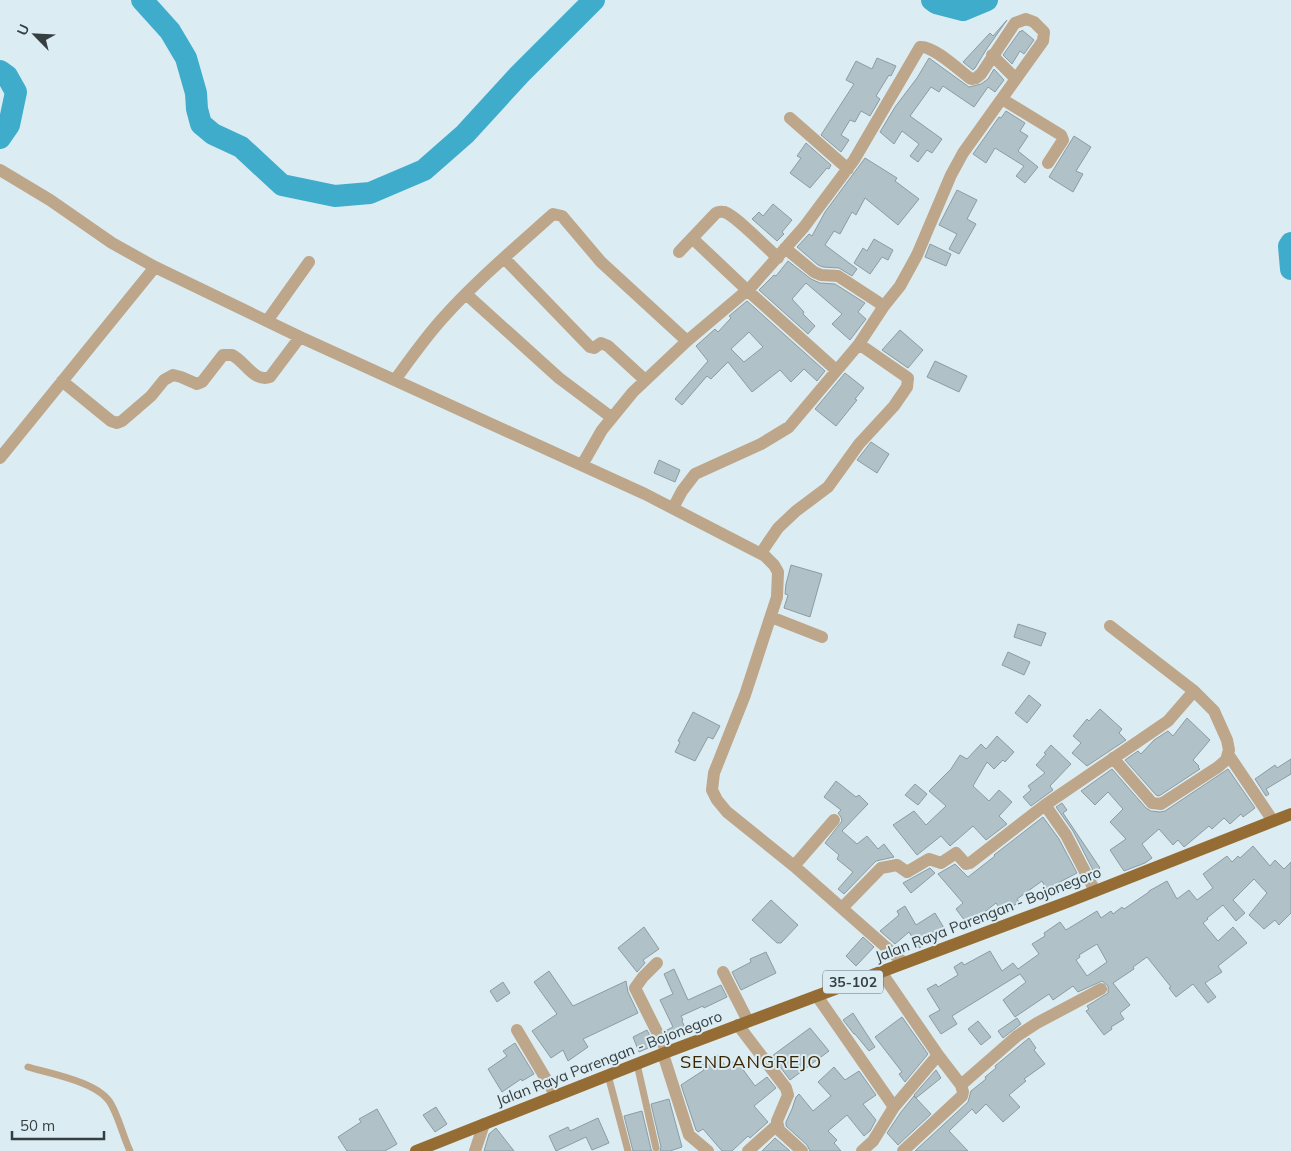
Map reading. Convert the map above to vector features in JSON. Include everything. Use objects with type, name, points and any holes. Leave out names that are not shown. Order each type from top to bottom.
[{"type":"main road","name":"Jalan Raya Parengan - Bojonegoro","points":[[416,1151],[636,1064],[1095,891],[1291,814]]},
{"type":"street","points":[[582,465],[611,417],[645,380],[688,340],[747,290],[804,227],[848,169],[920,46],[925,46],[939,54],[971,79],[976,78],[981,74],[1015,23],[1026,19],[1034,22],[1044,32],[1043,41],[963,153],[917,255],[900,286],[884,306],[859,344],[789,427],[761,444],[695,474],[682,491],[673,508]]},
{"type":"street","points":[[992,55],[1016,78]]},
{"type":"street","points":[[1002,99],[1063,137],[1048,163]]},
{"type":"street","points":[[790,118],[848,169]]},
{"type":"street","points":[[0,170],[12,176],[112,243],[155,267],[267,321],[582,465],[673,508],[761,553],[774,565],[778,572],[777,597],[745,695],[714,773],[712,790],[717,800],[727,812],[794,866],[904,963]]},
{"type":"street","points":[[679,252],[716,213],[726,212],[782,253],[820,275],[838,276],[884,306]]},
{"type":"street","points":[[395,380],[420,344],[466,294],[553,214],[557,214],[568,222],[601,262],[688,340]]},
{"type":"street","points":[[692,238],[836,370]]},
{"type":"street","points":[[504,258],[590,347],[594,348],[601,343],[608,346],[645,380]]},
{"type":"street","points":[[267,321],[309,262]]},
{"type":"street","points":[[0,458],[155,267]]},
{"type":"street","points":[[466,294],[559,378],[611,417]]},
{"type":"street","points":[[62,381],[111,422],[117,423],[122,421],[150,396],[164,380],[173,375],[197,384],[202,382],[223,355],[231,355],[259,377],[265,379],[270,377],[300,336]]},
{"type":"street","points":[[761,553],[778,528],[796,511],[828,487],[853,452],[894,406],[906,387],[908,378],[859,344]]},
{"type":"street","points":[[770,617],[822,638]]},
{"type":"street","points":[[1110,626],[1194,691],[1214,711],[1227,740],[1228,754],[1226,760],[1218,767],[1161,804],[1152,803],[1113,758]]},
{"type":"street","points":[[842,908],[884,866],[897,865],[907,872],[929,859],[941,863],[956,853],[968,864],[1045,805],[1168,721],[1194,691]]},
{"type":"street","points":[[1228,754],[1272,821]]},
{"type":"street","points":[[1045,805],[1066,835],[1095,891]]},
{"type":"street","points":[[794,866],[834,820]]},
{"type":"street","points":[[657,963],[642,977],[635,988],[665,1053],[689,1135],[708,1151]]},
{"type":"street","points":[[723,972],[743,1023],[786,1088],[788,1095],[777,1122],[779,1130],[802,1151]]},
{"type":"street","points":[[881,972],[961,1085],[964,1092],[903,1151]]},
{"type":"street","points":[[961,1085],[1017,1036],[1037,1023],[1101,989]]},
{"type":"street","points":[[817,996],[894,1107]]},
{"type":"street","points":[[517,1030],[556,1096]]},
{"type":"street","points":[[862,1151],[873,1141],[894,1107],[938,1055]]},
{"type":"street","points":[[474,1151],[484,1124]]},
{"type":"street","points":[[748,1151],[777,1125]]},
{"type":"lane","points":[[636,1064],[656,1148]]},
{"type":"lane","points":[[28,1067],[89,1086],[105,1096],[111,1104],[130,1151]]},
{"type":"lane","points":[[608,1075],[628,1151]]},
{"type":"building","points":[[1007,20],[973,70],[963,62],[990,33],[993,36]]},
{"type":"building","points":[[1022,30],[1034,40],[1024,54],[1020,51],[1012,64],[1003,55]]},
{"type":"building","points":[[877,58],[896,66],[876,96],[880,99],[870,116],[861,111],[855,122],[850,120],[841,135],[849,140],[841,152],[821,135],[854,84],[846,80],[856,61],[872,69]]},
{"type":"building","points":[[929,58],[969,87],[981,84],[988,79],[994,69],[1004,80],[995,92],[988,87],[974,107],[943,86],[939,92],[931,87],[910,116],[942,139],[932,153],[927,150],[918,162],[910,156],[919,144],[902,131],[894,144],[880,132]]},
{"type":"building","points":[[1006,111],[1025,123],[1020,131],[1028,136],[1018,151],[1038,167],[1025,183],[1016,176],[1024,166],[995,148],[986,163],[973,154],[999,117],[1001,118]]},
{"type":"building","points":[[1074,136],[1091,147],[1076,171],[1083,174],[1073,192],[1049,177]]},
{"type":"building","points":[[806,143],[831,165],[810,188],[790,173],[801,158],[797,156]]},
{"type":"building","points":[[865,158],[897,178],[895,181],[919,199],[898,225],[865,198],[856,215],[852,212],[840,234],[834,231],[825,245],[857,269],[852,276],[839,268],[818,265],[797,247],[809,234],[812,236],[825,212]]},
{"type":"building","points":[[957,190],[977,200],[967,219],[976,224],[959,254],[949,249],[957,234],[939,225]]},
{"type":"building","points":[[773,204],[792,220],[782,232],[784,234],[777,241],[752,219],[759,212],[763,216]]},
{"type":"building","points":[[874,239],[893,250],[888,260],[882,257],[870,274],[854,263],[863,248],[867,251]]},
{"type":"building","points":[[930,244],[951,254],[946,266],[925,257]]},
{"type":"building","points":[[788,261],[811,279],[820,283],[835,284],[865,303],[858,312],[866,319],[850,340],[832,324],[842,314],[806,283],[792,299],[815,326],[808,334],[759,290],[774,275],[776,276]]},
{"type":"building","points":[[747,301],[825,371],[817,381],[804,369],[791,382],[780,370],[752,392],[728,362],[711,379],[707,376],[682,405],[675,399],[708,361],[696,346],[715,329],[718,332],[731,318],[729,316]],"holes":[[[749,332],[763,347],[744,362],[731,349]]]},
{"type":"building","points":[[900,330],[923,350],[908,368],[882,350]]},
{"type":"building","points":[[935,361],[967,376],[959,392],[927,377]]},
{"type":"building","points":[[845,373],[864,388],[836,426],[815,409]]},
{"type":"building","points":[[871,442],[889,454],[877,473],[857,460]]},
{"type":"building","points":[[659,460],[680,470],[675,482],[654,473]]},
{"type":"building","points":[[791,565],[822,574],[810,617],[784,608],[788,595],[785,594],[786,584]]},
{"type":"building","points":[[1018,624],[1046,633],[1041,646],[1014,637]]},
{"type":"building","points":[[1008,652],[1030,662],[1024,675],[1002,665]]},
{"type":"building","points":[[1029,695],[1041,705],[1027,723],[1015,713]]},
{"type":"building","points":[[1100,709],[1122,729],[1119,733],[1126,740],[1087,766],[1072,753],[1081,743],[1073,736],[1087,719],[1089,721]]},
{"type":"building","points":[[693,712],[720,726],[713,739],[708,737],[695,761],[675,752],[680,742],[678,741]]},
{"type":"building","points":[[1187,718],[1210,740],[1193,760],[1200,769],[1159,796],[1156,795],[1125,760],[1138,751],[1141,754],[1154,740],[1168,731],[1173,736]]},
{"type":"building","points":[[997,736],[1014,752],[1005,762],[1003,760],[994,769],[987,762],[973,786],[989,801],[999,790],[1012,802],[999,816],[1007,824],[986,840],[973,826],[950,846],[941,836],[917,855],[893,825],[914,811],[926,825],[946,806],[929,791],[951,769],[960,755],[967,759],[981,744],[986,749]]},
{"type":"building","points":[[1051,745],[1071,764],[1050,786],[1053,790],[1031,806],[1023,797],[1031,790],[1028,786],[1045,773],[1036,765]]},
{"type":"building","points":[[1291,759],[1291,774],[1266,789],[1269,794],[1266,796],[1255,779],[1275,765],[1277,768]]},
{"type":"building","points":[[1112,769],[1146,808],[1151,811],[1160,812],[1165,811],[1228,769],[1255,808],[1243,817],[1241,814],[1230,824],[1224,818],[1212,829],[1209,826],[1184,847],[1178,840],[1173,845],[1159,829],[1142,844],[1152,858],[1145,863],[1124,871],[1110,850],[1126,839],[1110,822],[1123,809],[1108,792],[1095,805],[1081,791]]},
{"type":"building","points":[[836,781],[856,797],[859,795],[868,804],[842,831],[857,844],[867,836],[878,849],[884,844],[894,857],[876,861],[844,894],[838,889],[853,872],[837,859],[839,855],[825,843],[842,821],[838,813],[841,810],[824,797]]},
{"type":"building","points":[[915,784],[927,794],[918,805],[905,795]]},
{"type":"building","points":[[1062,803],[1067,810],[1063,813],[1100,868],[1094,872],[1073,831],[1056,807]]},
{"type":"building","points":[[1043,817],[1059,839],[1077,873],[1058,883],[1062,891],[1051,897],[1042,881],[1017,899],[1019,902],[1003,913],[996,903],[968,925],[956,909],[963,903],[938,874],[955,864],[968,877]]},
{"type":"building","points":[[1253,846],[1270,866],[1275,860],[1284,869],[1291,862],[1291,913],[1279,925],[1275,920],[1264,929],[1249,915],[1267,893],[1254,879],[1233,900],[1245,913],[1236,921],[1223,905],[1207,918],[1203,923],[1218,941],[1233,927],[1247,943],[1218,966],[1222,972],[1205,983],[1216,997],[1208,1003],[1193,984],[1176,997],[1169,988],[1171,987],[1147,957],[1133,967],[1134,969],[1113,983],[1130,1005],[1120,1013],[1124,1019],[1111,1027],[1112,1029],[1104,1035],[1086,1011],[1089,1009],[1087,1006],[1108,993],[1108,986],[1102,981],[1078,992],[1073,986],[1053,1000],[1049,994],[1015,1017],[1003,1000],[1026,982],[1020,974],[952,1016],[957,1024],[941,1034],[929,1016],[940,1010],[927,989],[936,984],[938,987],[958,975],[954,967],[962,962],[964,965],[990,951],[1002,971],[1013,963],[1018,969],[1039,954],[1032,944],[1045,936],[1044,933],[1060,922],[1066,930],[1097,911],[1101,918],[1111,911],[1113,914],[1167,881],[1177,899],[1189,890],[1197,900],[1213,888],[1203,874],[1227,856],[1232,862],[1238,856],[1240,858]],"holes":[[[1097,944],[1107,962],[1087,976],[1076,960],[1080,957],[1079,955]]]},
{"type":"building","points":[[930,868],[935,873],[911,893],[903,883]]},
{"type":"building","points":[[771,900],[798,925],[781,943],[777,943],[752,920]]},
{"type":"building","points":[[905,906],[916,925],[935,913],[947,933],[919,948],[909,932],[895,944],[880,931],[899,915],[897,911]]},
{"type":"building","points":[[644,927],[659,949],[643,960],[645,963],[637,972],[618,948]]},
{"type":"building","points":[[863,937],[874,947],[856,966],[846,956]]},
{"type":"building","points":[[766,952],[776,973],[741,990],[732,972],[751,962],[750,959]]},
{"type":"building","points":[[674,969],[688,1000],[721,985],[727,997],[681,1016],[687,1032],[670,1039],[665,1031],[673,1027],[660,1000],[673,994],[664,974]]},
{"type":"building","points":[[549,971],[573,1006],[626,981],[628,992],[638,1013],[583,1039],[588,1047],[568,1061],[563,1050],[551,1058],[532,1031],[557,1014],[534,982]]},
{"type":"building","points":[[503,982],[510,993],[497,1002],[490,991]]},
{"type":"building","points":[[853,1013],[875,1047],[869,1051],[843,1020]]},
{"type":"building","points":[[902,1017],[928,1054],[905,1082],[899,1074],[902,1072],[875,1037]]},
{"type":"building","points":[[1017,1018],[1021,1024],[1003,1038],[998,1031]]},
{"type":"building","points":[[978,1021],[991,1037],[981,1045],[968,1029]]},
{"type":"building","points":[[810,1028],[829,1051],[790,1080],[772,1056]]},
{"type":"building","points":[[647,1030],[655,1045],[639,1052],[633,1037]]},
{"type":"building","points":[[1029,1038],[1036,1048],[1034,1050],[1045,1064],[1024,1079],[1026,1081],[1009,1095],[1020,1107],[1003,1122],[986,1104],[976,1114],[972,1109],[949,1131],[968,1151],[915,1151],[968,1102],[971,1091],[986,1079],[985,1077],[996,1068],[995,1066]]},
{"type":"building","points":[[515,1043],[534,1074],[522,1081],[521,1079],[502,1092],[488,1069],[507,1056],[503,1051]]},
{"type":"building","points":[[718,1055],[726,1067],[736,1060],[755,1086],[767,1077],[776,1088],[754,1106],[768,1122],[750,1138],[748,1136],[732,1151],[722,1151],[703,1129],[698,1132],[696,1130],[681,1085],[704,1070],[701,1066]]},
{"type":"building","points":[[834,1067],[845,1080],[859,1071],[876,1095],[863,1104],[876,1120],[870,1131],[864,1136],[847,1115],[828,1131],[837,1140],[834,1143],[841,1151],[810,1151],[807,1145],[786,1126],[786,1122],[799,1094],[813,1111],[831,1096],[818,1082]]},
{"type":"building","points":[[936,1070],[941,1078],[916,1098],[914,1095]]},
{"type":"building","points":[[914,1096],[931,1114],[898,1145],[887,1133]]},
{"type":"building","points":[[669,1099],[682,1147],[670,1151],[660,1151],[661,1147],[651,1104]]},
{"type":"building","points":[[436,1107],[447,1124],[435,1132],[423,1115]]},
{"type":"building","points":[[377,1109],[397,1144],[385,1151],[347,1151],[338,1137],[361,1122],[359,1119]]},
{"type":"building","points":[[642,1111],[652,1151],[633,1151],[624,1116]]},
{"type":"building","points":[[598,1118],[609,1143],[592,1150],[586,1137],[556,1151],[549,1136],[568,1127],[570,1131]]},
{"type":"building","points":[[496,1128],[514,1151],[484,1151],[489,1134]]},
{"type":"building","points":[[775,1138],[790,1151],[762,1151]]},
{"type":"waterway","points":[[142,0],[170,31],[186,58],[196,93],[197,109],[201,124],[213,134],[241,147],[282,185],[335,196],[370,193],[424,170],[465,134],[519,75],[594,0]]},
{"type":"waterway","points":[[932,0],[936,3],[963,10],[987,0]]},
{"type":"waterway","points":[[0,71],[7,76],[16,92],[9,125],[0,138]]},
{"type":"waterway","points":[[1291,243],[1289,246],[1291,269]]},
{"type":"district","name":"SENDANGREJO","points":[[751,1061]]}]
